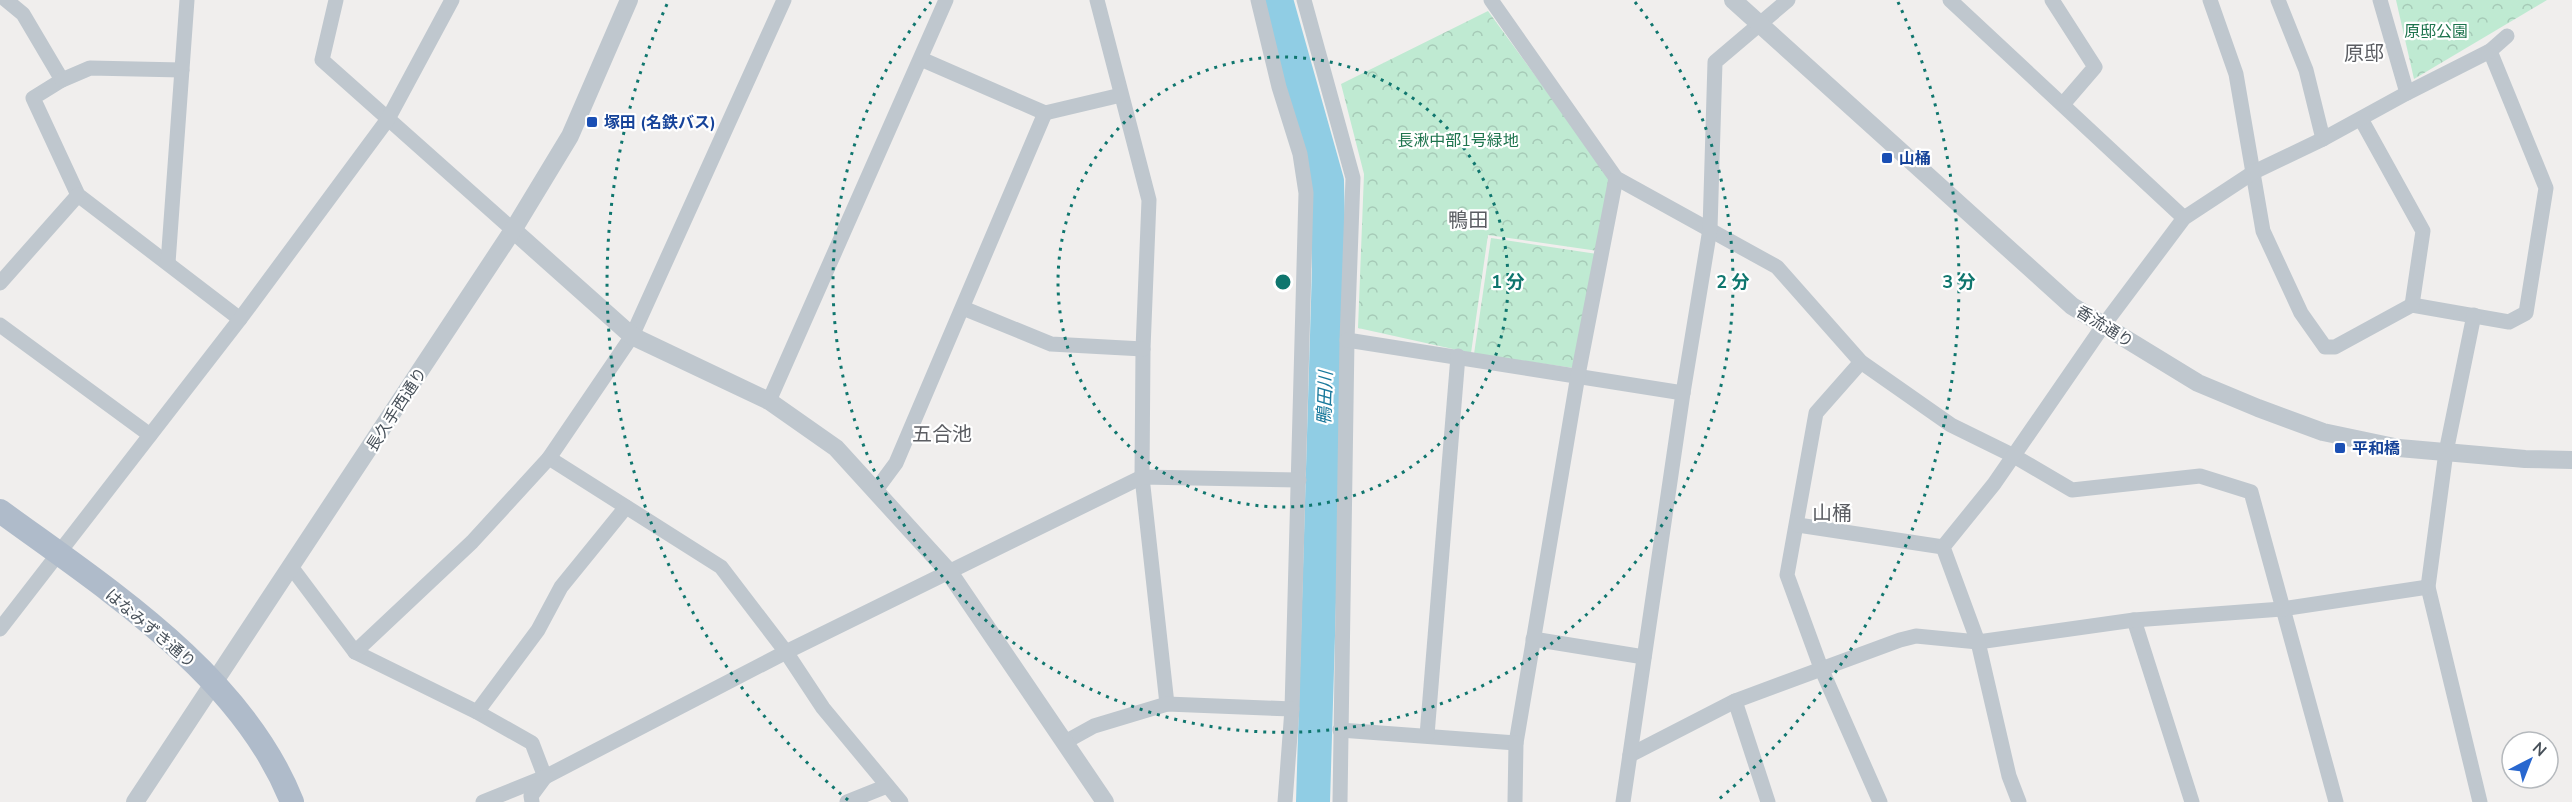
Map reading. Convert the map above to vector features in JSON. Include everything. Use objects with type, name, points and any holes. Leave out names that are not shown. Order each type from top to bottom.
[{"type":"main road","name":"はなみずき通り","points":[[0,511],[136,611],[187,654],[248,724],[283,779],[292,802]]},
{"type":"street","points":[[6,0],[23,14],[62,80]]},
{"type":"street","points":[[168,263],[187,0]]},
{"type":"street","points":[[336,0],[322,60],[632,336],[769,401],[836,448],[948,572],[1105,802]]},
{"type":"street","points":[[0,629],[240,319],[388,119],[452,0]]},
{"type":"street","name":"長久手西通り","points":[[135,802],[212,683],[292,568],[513,230],[570,136],[629,0]]},
{"type":"street","points":[[355,652],[471,542],[549,458],[632,336],[784,0]]},
{"type":"street","points":[[769,401],[946,0]]},
{"type":"street","points":[[1097,0],[1149,200],[1143,349],[1142,477],[1167,704]]},
{"type":"street","points":[[1258,0],[1279,87],[1300,154],[1306,193],[1292,709],[1285,802]]},
{"type":"street","points":[[1304,0],[1353,178],[1347,340],[1340,802]]},
{"type":"street","points":[[1491,0],[1616,178],[1777,267],[1861,362],[1952,425],[2014,456],[2072,490],[2200,477],[2251,492],[2336,802]]},
{"type":"street","name":"香流通り","points":[[1733,0],[2072,306],[2198,383],[2323,432],[2399,448],[2525,459],[2572,459]]},
{"type":"street","points":[[1623,802],[1683,393],[1710,229],[1715,62],[1788,0]]},
{"type":"street","points":[[1950,0],[2184,218]]},
{"type":"street","points":[[2052,0],[2096,67],[2064,104]]},
{"type":"street","points":[[2210,0],[2236,74],[2263,231],[2301,313],[2325,347],[2335,347],[2412,305],[2509,322],[2526,313],[2546,188],[2490,51]]},
{"type":"street","points":[[2278,0],[2306,70],[2323,139]]},
{"type":"street","points":[[2380,0],[2407,93]]},
{"type":"street","points":[[1943,547],[2014,456],[2103,326],[2184,218],[2254,172],[2323,139],[2490,51],[2507,36]]},
{"type":"street","points":[[921,59],[1045,113],[1121,95]]},
{"type":"street","points":[[182,70],[90,68],[62,80],[33,98],[78,195],[240,319]]},
{"type":"street","points":[[876,490],[896,463],[1045,113]]},
{"type":"street","points":[[2361,119],[2423,231],[2412,305]]},
{"type":"street","points":[[1515,802],[1516,743],[1578,375],[1616,178]]},
{"type":"street","points":[[0,283],[78,195]]},
{"type":"street","points":[[963,308],[1051,344],[1143,349]]},
{"type":"street","points":[[2474,315],[2445,452],[2428,587],[2480,802]]},
{"type":"street","points":[[0,325],[150,435]]},
{"type":"street","points":[[1347,340],[1683,393]]},
{"type":"street","points":[[1427,735],[1458,356]]},
{"type":"street","points":[[1861,362],[1816,413],[1787,575],[1821,668],[1880,802]]},
{"type":"street","points":[[549,458],[721,567],[786,652],[823,708],[901,802]]},
{"type":"street","points":[[483,802],[545,777],[786,652],[1142,477],[1299,480]]},
{"type":"street","points":[[477,711],[538,630],[561,587],[626,507]]},
{"type":"street","points":[[1797,525],[1943,547]]},
{"type":"street","points":[[1943,547],[1978,642],[2009,776],[2019,802]]},
{"type":"street","points":[[292,568],[355,652],[477,711],[532,743],[545,777]]},
{"type":"street","points":[[1630,755],[1735,701],[1821,668],[1916,636],[1978,642],[2134,620],[2282,609],[2428,587]]},
{"type":"street","points":[[2134,620],[2192,802]]},
{"type":"street","points":[[1533,639],[1644,657]]},
{"type":"street","points":[[1735,701],[1767,802]]},
{"type":"street","points":[[1065,742],[1094,726],[1167,704],[1292,709]]},
{"type":"street","points":[[1340,729],[1516,743]]},
{"type":"street","points":[[532,802],[531,796],[545,777]]},
{"type":"street","points":[[847,802],[886,786]]},
{"type":"green space","name":"原邸公園","points":[[2396,0],[2547,0],[2414,79]]},
{"type":"green space","name":"長湫中部1号緑地","points":[[1488,11],[1612,181],[1598,251],[1488,235],[1471,353],[1358,328],[1364,174],[1341,84]]},
{"type":"green space","points":[[1491,238],[1597,254],[1574,368],[1474,354]]},
{"type":"waterway","name":"鴨田川","points":[[1276,0],[1327,181],[1329,269],[1313,802]]},
{"type":"place","name":"塚田 (名鉄バス)","points":[[592,122]]},
{"type":"place","name":"山桶","points":[[1887,158]]},
{"type":"place","name":"平和橋","points":[[2340,448]]},
{"type":"district","name":"原邸","points":[[2364,53]]},
{"type":"district","name":"鴨田","points":[[1468,220]]},
{"type":"district","name":"五合池","points":[[942,434]]},
{"type":"district","name":"山桶","points":[[1832,513]]}]
